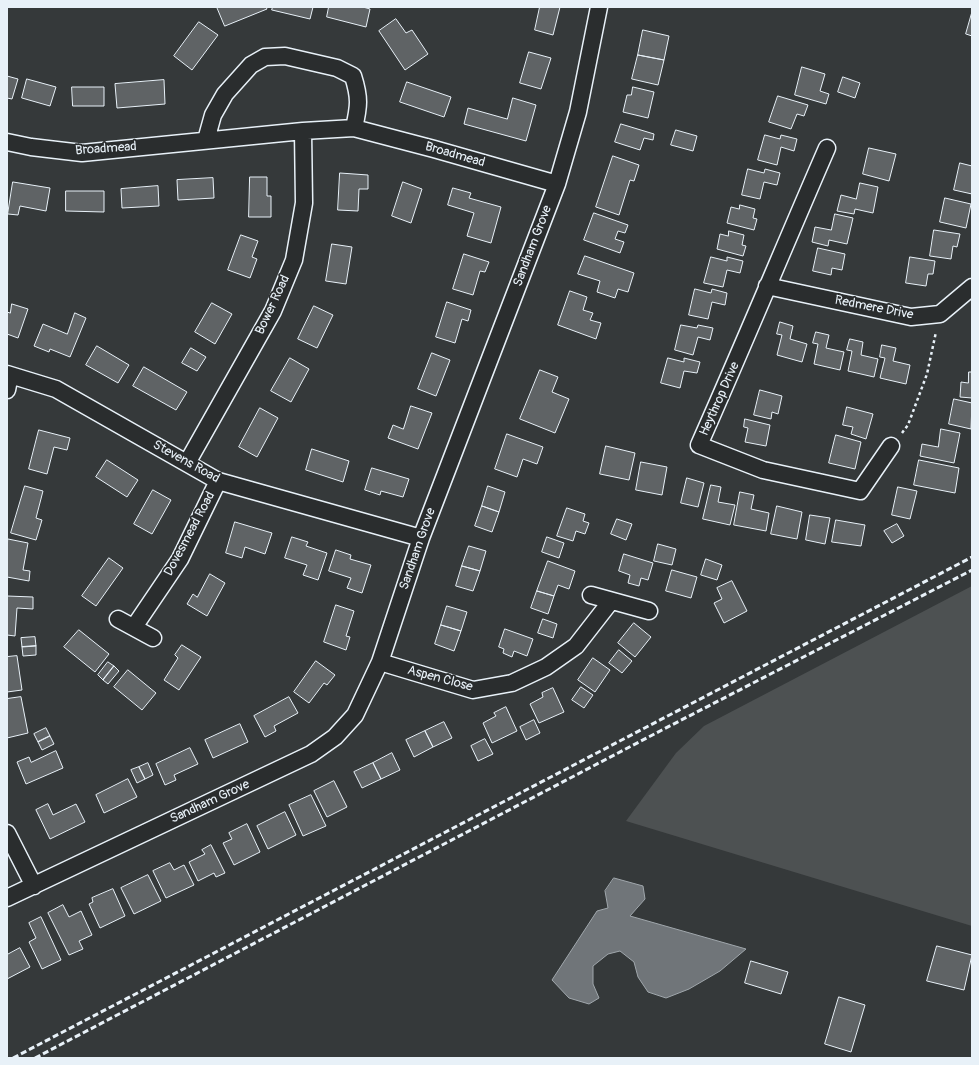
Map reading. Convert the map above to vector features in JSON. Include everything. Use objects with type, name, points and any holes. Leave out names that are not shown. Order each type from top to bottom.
[{"type":"street","name":"Sandham Grove","points":[[7,898],[311,754],[335,737],[355,715],[380,662],[421,538],[557,184],[578,112],[599,7]]},
{"type":"street","points":[[206,140],[213,115],[225,94],[251,64],[265,58],[285,56],[337,68],[353,76],[358,92],[359,106],[354,128]]},
{"type":"street","name":"Broadmead","points":[[7,142],[31,147],[82,153],[303,131],[354,128],[557,184]]},
{"type":"street","name":"Bower Road","points":[[187,463],[273,311],[294,260],[304,203],[303,131]]},
{"type":"street","name":"Heythrop Drive","points":[[827,148],[767,286],[746,341],[700,445],[763,470],[860,491],[891,446]]},
{"type":"street","name":"Redmere Drive","points":[[767,286],[910,317],[940,314]]},
{"type":"street","points":[[940,314],[972,287]]},
{"type":"street","name":"Stevens Road","points":[[8,380],[56,389],[218,481],[421,538]]},
{"type":"street","name":"Dovesmead Road","points":[[134,627],[180,559],[218,481]]},
{"type":"street","points":[[591,595],[649,611]]},
{"type":"street","name":"Aspen Close","points":[[380,662],[473,690],[512,682],[546,667],[576,646],[611,601]]},
{"type":"street","points":[[118,618],[153,638]]},
{"type":"street","points":[[7,833],[34,886]]},
{"type":"path","points":[[891,446],[908,425],[927,374],[940,314]]},
{"type":"shaded area","points":[[972,586],[972,926],[626,821],[676,753],[704,726]]},
{"type":"shaded area","points":[[614,878],[643,886],[645,899],[630,916],[746,949],[720,971],[689,989],[666,998],[648,992],[638,977],[634,962],[620,951],[608,954],[593,966],[593,984],[599,998],[589,1004],[569,998],[552,980],[597,911],[608,908],[605,891]]},
{"type":"building","points":[[217,7],[266,7],[267,9],[225,26]]},
{"type":"building","points":[[273,7],[313,7],[310,19],[272,10]]},
{"type":"building","points":[[329,7],[363,7],[370,9],[366,27],[327,17]]},
{"type":"building","points":[[540,7],[560,7],[553,35],[535,30]]},
{"type":"building","points":[[972,12],[972,36],[966,34]]},
{"type":"building","points":[[396,19],[406,33],[412,30],[428,54],[405,70],[379,31]]},
{"type":"building","points":[[199,22],[218,35],[192,70],[174,56]]},
{"type":"building","points":[[643,30],[669,36],[664,60],[638,55]]},
{"type":"building","points":[[529,52],[551,58],[541,89],[520,83]]},
{"type":"building","points":[[638,55],[664,60],[658,85],[632,79]]},
{"type":"building","points":[[802,67],[825,74],[820,91],[829,94],[826,104],[795,95]]},
{"type":"building","points":[[7,76],[18,79],[12,99],[7,98]]},
{"type":"building","points":[[843,77],[860,83],[855,98],[838,92]]},
{"type":"building","points":[[27,79],[56,87],[50,106],[22,98]]},
{"type":"building","points":[[164,80],[165,104],[117,108],[115,84]]},
{"type":"building","points":[[407,82],[451,97],[444,117],[400,102]]},
{"type":"building","points":[[72,87],[104,87],[104,106],[73,106]]},
{"type":"building","points":[[633,87],[654,92],[648,118],[623,112],[627,95],[631,95]]},
{"type":"building","points":[[778,96],[808,105],[804,116],[797,114],[791,129],[769,122]]},
{"type":"building","points":[[513,98],[536,105],[526,141],[464,124],[468,108],[507,119]]},
{"type":"building","points":[[621,124],[654,134],[653,140],[644,138],[640,150],[615,142]]},
{"type":"building","points":[[676,130],[697,136],[693,151],[671,145]]},
{"type":"building","points":[[765,135],[780,139],[781,135],[797,139],[794,151],[781,147],[777,165],[758,160]]},
{"type":"building","points":[[869,148],[896,154],[889,181],[863,174]]},
{"type":"building","points":[[613,156],[639,165],[634,181],[630,180],[619,215],[596,207]]},
{"type":"building","points":[[960,163],[972,166],[972,194],[954,190]]},
{"type":"building","points":[[748,169],[764,173],[765,169],[780,173],[777,185],[764,182],[760,199],[742,195]]},
{"type":"building","points":[[340,173],[368,175],[368,189],[359,189],[358,211],[338,210]]},
{"type":"building","points":[[250,177],[267,177],[267,196],[271,196],[271,217],[249,217]]},
{"type":"building","points":[[213,178],[214,198],[178,200],[177,180]]},
{"type":"building","points":[[13,182],[50,188],[46,211],[20,206],[18,215],[8,214]]},
{"type":"building","points":[[403,182],[422,189],[411,223],[392,216]]},
{"type":"building","points":[[860,183],[878,187],[873,213],[855,209],[854,214],[837,211],[841,195],[856,199]]},
{"type":"building","points":[[158,186],[159,206],[122,208],[121,189]]},
{"type":"building","points":[[453,188],[471,193],[469,198],[501,207],[491,243],[467,236],[474,213],[448,205]]},
{"type":"building","points":[[66,191],[104,191],[104,212],[66,211]]},
{"type":"building","points":[[945,198],[971,204],[966,228],[940,222]]},
{"type":"building","points":[[740,205],[755,209],[753,218],[757,219],[754,230],[727,223],[731,207],[739,209]]},
{"type":"building","points":[[594,213],[628,225],[625,233],[618,231],[615,239],[624,242],[620,253],[584,240]]},
{"type":"building","points":[[835,214],[853,218],[847,244],[829,240],[828,246],[812,242],[815,227],[831,230]]},
{"type":"building","points":[[934,230],[960,234],[957,247],[953,246],[951,259],[930,256]]},
{"type":"building","points":[[729,231],[744,235],[742,245],[746,246],[743,256],[717,249],[720,234],[728,236]]},
{"type":"building","points":[[241,235],[258,241],[252,257],[257,259],[250,278],[228,270]]},
{"type":"building","points":[[332,244],[352,247],[346,284],[326,281]]},
{"type":"building","points":[[818,248],[845,254],[842,270],[832,268],[831,275],[813,271]]},
{"type":"building","points":[[464,254],[489,262],[485,272],[480,271],[473,295],[453,289]]},
{"type":"building","points":[[585,256],[634,273],[628,292],[618,289],[615,298],[597,292],[600,281],[578,274]]},
{"type":"building","points":[[711,257],[727,261],[727,257],[743,261],[740,273],[727,270],[723,287],[704,283]]},
{"type":"building","points":[[910,257],[935,261],[933,274],[928,274],[926,286],[906,283]]},
{"type":"building","points":[[695,289],[711,293],[712,289],[727,293],[725,305],[712,302],[708,319],[689,315]]},
{"type":"building","points":[[570,291],[587,297],[583,310],[593,313],[590,320],[601,323],[596,339],[558,325]]},
{"type":"building","points":[[447,302],[471,310],[468,321],[462,319],[455,343],[436,337]]},
{"type":"building","points":[[212,303],[232,314],[215,344],[195,332]]},
{"type":"building","points":[[12,304],[28,309],[18,338],[7,334],[7,312],[10,313]]},
{"type":"building","points":[[314,306],[333,315],[317,348],[298,339]]},
{"type":"building","points":[[75,313],[86,318],[70,357],[50,349],[49,352],[34,346],[43,324],[67,334]]},
{"type":"building","points":[[780,322],[793,326],[790,339],[807,344],[802,362],[777,355],[782,335],[777,334]]},
{"type":"building","points":[[681,325],[697,328],[698,325],[713,328],[710,340],[698,337],[693,355],[675,350]]},
{"type":"building","points":[[816,332],[829,335],[826,348],[844,352],[840,370],[814,364],[818,344],[813,343]]},
{"type":"building","points":[[850,339],[863,342],[861,355],[878,359],[874,377],[848,371],[852,351],[847,350]]},
{"type":"building","points":[[882,345],[896,348],[893,361],[910,365],[906,384],[880,378],[885,358],[880,357]]},
{"type":"building","points":[[97,346],[129,365],[118,383],[86,365]]},
{"type":"building","points":[[191,348],[206,357],[197,371],[182,363]]},
{"type":"building","points":[[432,353],[450,360],[436,396],[418,389]]},
{"type":"building","points":[[290,358],[309,369],[291,402],[271,391]]},
{"type":"building","points":[[668,358],[684,362],[684,358],[700,362],[697,373],[684,371],[680,388],[661,383]]},
{"type":"building","points":[[144,367],[187,392],[176,410],[133,386]]},
{"type":"building","points":[[540,370],[558,377],[552,392],[569,399],[555,433],[520,419]]},
{"type":"building","points":[[969,372],[972,372],[972,398],[960,397],[961,382],[968,383]]},
{"type":"building","points":[[760,390],[782,396],[778,414],[772,412],[771,419],[754,415]]},
{"type":"building","points":[[954,399],[972,403],[971,429],[949,424]]},
{"type":"building","points":[[411,406],[432,413],[418,449],[388,438],[393,425],[403,429]]},
{"type":"building","points":[[847,407],[873,414],[866,439],[851,434],[853,427],[843,425]]},
{"type":"building","points":[[260,408],[278,418],[257,457],[239,447]]},
{"type":"building","points":[[745,419],[770,425],[766,446],[745,442],[748,428],[744,427]]},
{"type":"building","points":[[941,429],[960,433],[954,463],[920,456],[922,444],[938,447]]},
{"type":"building","points":[[39,430],[70,438],[67,450],[54,447],[47,474],[29,469]]},
{"type":"building","points":[[507,434],[543,447],[537,464],[523,459],[517,477],[495,469]]},
{"type":"building","points":[[836,435],[861,442],[855,469],[829,463]]},
{"type":"building","points":[[606,446],[635,453],[629,480],[600,474]]},
{"type":"building","points":[[312,449],[349,461],[343,482],[306,470]]},
{"type":"building","points":[[107,460],[138,480],[127,497],[96,477]]},
{"type":"building","points":[[919,460],[959,468],[955,493],[914,485]]},
{"type":"building","points":[[641,462],[667,467],[662,495],[636,490]]},
{"type":"building","points":[[372,468],[409,479],[403,497],[381,491],[380,495],[365,490]]},
{"type":"building","points":[[687,478],[704,483],[698,507],[681,503]]},
{"type":"building","points":[[711,485],[721,487],[718,502],[735,505],[730,525],[703,519]]},
{"type":"building","points":[[25,486],[43,491],[36,518],[42,520],[36,540],[11,533]]},
{"type":"building","points":[[488,486],[505,492],[499,512],[482,506]]},
{"type":"building","points":[[898,487],[917,491],[910,519],[892,515]]},
{"type":"building","points":[[153,490],[171,500],[152,534],[134,524]]},
{"type":"building","points":[[740,492],[754,495],[751,509],[769,513],[766,531],[734,525]]},
{"type":"building","points":[[482,506],[499,512],[492,532],[475,526]]},
{"type":"building","points":[[777,506],[802,512],[797,539],[771,534]]},
{"type":"building","points":[[567,508],[585,514],[583,521],[589,523],[585,534],[576,531],[573,541],[557,536]]},
{"type":"building","points":[[810,515],[830,518],[825,544],[806,540]]},
{"type":"building","points":[[617,519],[632,524],[626,540],[611,534]]},
{"type":"building","points":[[836,520],[865,525],[861,546],[832,542]]},
{"type":"building","points":[[235,522],[272,533],[265,554],[245,547],[242,558],[226,553]]},
{"type":"building","points":[[897,524],[904,536],[892,543],[884,531]]},
{"type":"building","points":[[292,537],[308,542],[306,546],[327,553],[318,580],[303,575],[307,565],[285,558]]},
{"type":"building","points":[[547,537],[564,543],[559,558],[542,552]]},
{"type":"building","points":[[8,539],[28,543],[23,570],[30,571],[29,581],[7,577]]},
{"type":"building","points":[[658,544],[676,549],[672,565],[654,561]]},
{"type":"building","points":[[469,546],[486,551],[480,571],[462,566]]},
{"type":"building","points":[[336,550],[351,555],[350,559],[371,565],[362,593],[347,588],[351,578],[329,571]]},
{"type":"building","points":[[624,554],[653,563],[648,580],[641,578],[639,586],[628,583],[630,575],[619,571]]},
{"type":"building","points":[[109,558],[123,568],[96,606],[82,596]]},
{"type":"building","points":[[706,559],[722,565],[717,580],[701,575]]},
{"type":"building","points":[[548,561],[575,571],[569,589],[558,585],[554,596],[537,591]]},
{"type":"building","points":[[462,566],[480,571],[473,591],[456,586]]},
{"type":"building","points":[[672,570],[697,577],[691,598],[666,591]]},
{"type":"building","points":[[210,574],[225,583],[207,616],[187,604],[193,594],[197,597]]},
{"type":"building","points":[[732,581],[747,611],[724,623],[714,603],[722,599],[717,588]]},
{"type":"building","points":[[537,591],[554,596],[548,614],[531,608]]},
{"type":"building","points":[[7,596],[33,597],[33,609],[17,608],[15,636],[7,635]]},
{"type":"building","points":[[336,605],[354,611],[346,636],[350,637],[346,650],[324,642]]},
{"type":"building","points":[[447,606],[467,612],[461,631],[441,625]]},
{"type":"building","points":[[543,619],[557,624],[553,638],[538,633]]},
{"type":"building","points":[[634,623],[651,637],[635,657],[618,643]]},
{"type":"building","points":[[441,625],[461,631],[454,651],[435,644]]},
{"type":"building","points":[[505,629],[533,639],[527,656],[514,651],[512,657],[503,653],[504,649],[499,647]]},
{"type":"building","points":[[79,630],[109,654],[95,672],[64,647]]},
{"type":"building","points":[[35,637],[36,646],[22,647],[21,638]]},
{"type":"building","points":[[182,645],[201,657],[179,690],[164,680],[178,658],[175,655]]},
{"type":"building","points":[[36,646],[36,655],[23,656],[22,647]]},
{"type":"building","points":[[619,650],[632,661],[622,673],[609,663]]},
{"type":"building","points":[[17,656],[22,690],[7,692],[7,657]]},
{"type":"building","points":[[593,658],[610,670],[595,692],[578,680]]},
{"type":"building","points":[[316,661],[335,675],[327,685],[324,683],[309,703],[294,692]]},
{"type":"building","points":[[108,662],[114,666],[103,680],[98,675]]},
{"type":"building","points":[[114,666],[119,671],[108,684],[103,680]]},
{"type":"building","points":[[128,670],[156,693],[142,710],[114,687]]},
{"type":"building","points":[[581,687],[593,695],[584,708],[572,700]]},
{"type":"building","points":[[553,688],[564,712],[539,723],[530,704],[543,697],[542,693]]},
{"type":"building","points":[[21,697],[28,733],[7,738],[7,699]]},
{"type":"building","points":[[289,697],[298,713],[274,726],[276,731],[265,737],[254,716]]},
{"type":"building","points":[[506,707],[517,731],[492,743],[483,723],[496,716],[494,713]]},
{"type":"building","points":[[534,720],[540,733],[526,740],[520,727]]},
{"type":"building","points":[[444,722],[452,738],[433,747],[425,731]]},
{"type":"building","points":[[240,724],[248,742],[213,758],[205,740]]},
{"type":"building","points":[[46,728],[50,736],[38,742],[34,734]]},
{"type":"building","points":[[425,731],[433,747],[414,757],[406,740]]},
{"type":"building","points":[[50,736],[54,744],[42,750],[38,742]]},
{"type":"building","points":[[485,739],[493,754],[478,761],[471,746]]},
{"type":"building","points":[[190,748],[198,764],[174,775],[176,780],[165,785],[156,764]]},
{"type":"building","points":[[56,751],[63,768],[26,784],[17,762],[29,757],[31,762]]},
{"type":"building","points":[[392,753],[400,770],[381,779],[373,763]]},
{"type":"building","points":[[148,763],[153,775],[145,779],[139,767]]},
{"type":"building","points":[[373,763],[381,779],[362,788],[354,772]]},
{"type":"building","points":[[139,767],[145,779],[137,783],[131,770]]},
{"type":"building","points":[[128,779],[137,797],[104,813],[96,795]]},
{"type":"building","points":[[334,781],[347,807],[327,817],[314,791]]},
{"type":"building","points":[[311,795],[326,826],[303,836],[289,805]]},
{"type":"building","points":[[48,804],[53,815],[76,804],[85,822],[50,839],[36,810]]},
{"type":"building","points":[[285,812],[296,835],[268,849],[257,826]]},
{"type":"building","points":[[247,824],[260,852],[234,865],[223,843],[232,839],[229,833]]},
{"type":"building","points":[[211,845],[225,873],[216,877],[214,873],[198,881],[189,862],[205,854],[202,850]]},
{"type":"building","points":[[170,863],[174,870],[184,865],[194,885],[166,898],[153,871]]},
{"type":"building","points":[[148,875],[161,901],[134,914],[121,888]]},
{"type":"building","points":[[113,889],[125,916],[100,928],[89,904],[93,902],[92,898]]},
{"type":"building","points":[[63,905],[69,917],[81,911],[92,935],[79,941],[83,949],[69,955],[48,913]]},
{"type":"building","points":[[41,917],[61,960],[42,969],[29,942],[36,938],[29,923]]},
{"type":"building","points":[[937,946],[972,955],[964,990],[927,981]]},
{"type":"building","points":[[20,948],[30,967],[7,979],[7,955]]},
{"type":"building","points":[[751,961],[788,972],[781,994],[745,983]]},
{"type":"building","points":[[839,997],[865,1005],[851,1052],[825,1044]]},
{"type":"railway","points":[[13,1058],[972,557]]},
{"type":"railway","points":[[35,1058],[662,730],[972,570]]}]
